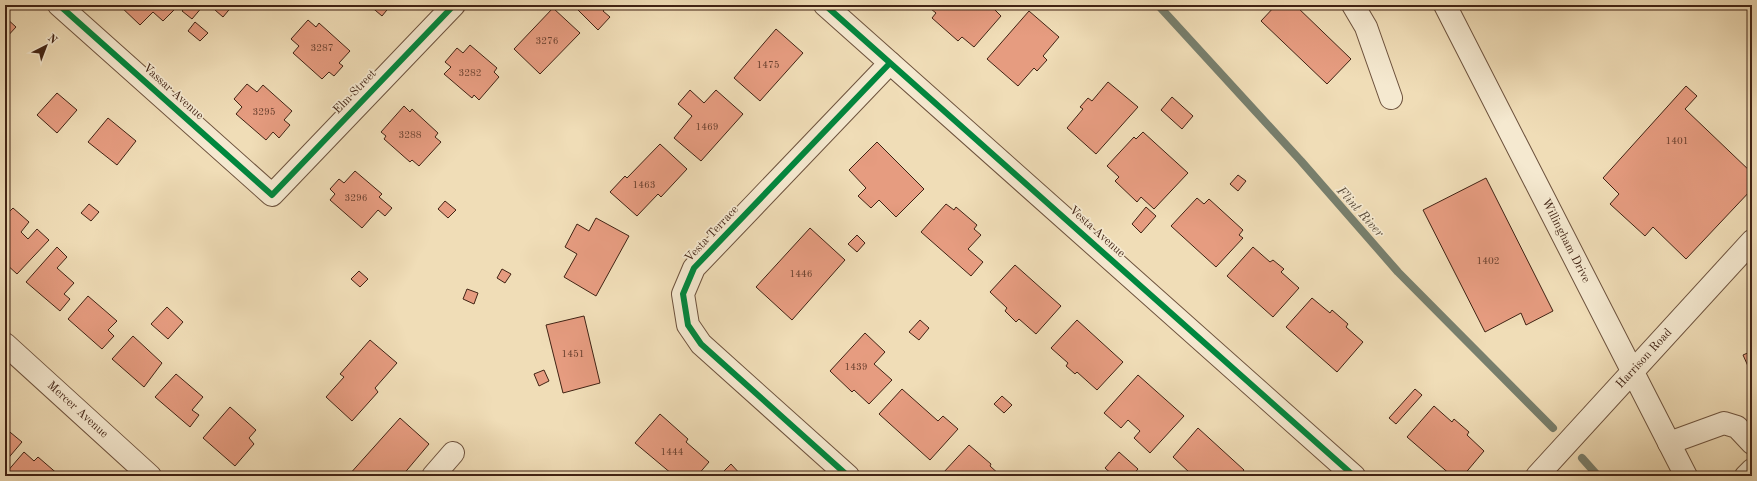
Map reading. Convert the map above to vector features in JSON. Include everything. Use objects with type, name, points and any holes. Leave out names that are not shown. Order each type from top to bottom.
[{"type":"street","name":"Vassar Avenue","points":[[59,5],[272,195]]},
{"type":"street","name":"Elm Street","points":[[272,195],[454,5]]},
{"type":"street","name":"Vesta Avenue","points":[[825,5],[1354,476]]},
{"type":"street","points":[[1354,5],[1366,27],[1391,98]]},
{"type":"street","name":"Willingham Drive","points":[[1445,5],[1686,476]]},
{"type":"street","name":"Vesta Terrace","points":[[848,476],[701,344],[688,325],[683,294],[694,268],[890,63]]},
{"type":"street","name":"Harrison Road","points":[[1537,476],[1752,241]]},
{"type":"street","name":"Mercer Avenue","points":[[5,344],[150,476]]},
{"type":"street","points":[[1669,443],[1724,423],[1737,427],[1752,443]]},
{"type":"street","points":[[433,476],[453,453]]},
{"type":"street","points":[[1746,476],[1752,470]]},
{"type":"building","points":[[119,5],[169,5],[174,10],[163,21],[153,12],[140,25]]},
{"type":"building","points":[[187,5],[203,6],[192,19],[182,11]]},
{"type":"building","points":[[220,5],[233,5],[223,17],[215,10]]},
{"type":"building","points":[[369,5],[391,5],[382,16]]},
{"type":"building","points":[[573,5],[608,5],[603,11],[610,17],[598,30]]},
{"type":"building","points":[[926,5],[992,5],[991,6],[1001,16],[974,47],[962,37],[958,41],[932,18],[936,13]]},
{"type":"building","points":[[1276,5],[1295,5],[1351,59],[1327,84],[1261,21]]},
{"type":"building","points":[[553,8],[580,33],[540,74],[514,49]]},
{"type":"building","points":[[1029,11],[1059,37],[1043,56],[1047,60],[1037,71],[1034,68],[1018,86],[987,59]]},
{"type":"building","points":[[5,17],[16,27],[5,39]]},
{"type":"building","points":[[308,20],[316,27],[319,23],[350,51],[339,63],[343,66],[334,76],[329,72],[322,79],[293,53],[299,46],[291,39]]},
{"type":"building","points":[[195,22],[208,33],[200,41],[188,31]]},
{"type":"building","points":[[776,29],[803,53],[760,101],[734,78]]},
{"type":"building","points":[[470,45],[497,68],[494,72],[499,77],[479,100],[474,95],[472,98],[444,74],[451,67],[445,62],[457,48],[463,53]]},
{"type":"building","points":[[1108,82],[1138,107],[1096,154],[1067,128],[1083,109],[1080,107],[1088,98],[1092,101]]},
{"type":"building","points":[[247,84],[257,92],[263,85],[292,111],[284,120],[290,125],[279,138],[273,132],[266,140],[236,114],[242,107],[234,99]]},
{"type":"building","points":[[1686,86],[1697,96],[1685,109],[1752,173],[1752,189],[1686,259],[1653,227],[1645,236],[1610,204],[1619,194],[1603,178]]},
{"type":"building","points":[[690,90],[704,103],[716,90],[743,114],[701,161],[674,138],[692,116],[678,104]]},
{"type":"building","points":[[57,93],[77,110],[57,133],[37,115]]},
{"type":"building","points":[[1172,97],[1193,116],[1182,129],[1161,110]]},
{"type":"building","points":[[404,106],[410,112],[412,109],[438,133],[435,137],[441,142],[419,166],[412,160],[410,162],[384,139],[386,136],[381,132]]},
{"type":"building","points":[[108,118],[136,141],[117,165],[88,142]]},
{"type":"building","points":[[1143,132],[1188,173],[1154,209],[1141,197],[1137,202],[1115,181],[1119,177],[1107,166],[1134,137],[1136,139]]},
{"type":"building","points":[[877,142],[924,189],[896,217],[879,200],[871,208],[858,196],[866,188],[849,170]]},
{"type":"building","points":[[660,144],[687,169],[661,197],[658,194],[637,216],[610,192],[625,176],[627,178]]},
{"type":"building","points":[[355,171],[382,194],[379,197],[392,208],[385,216],[378,210],[362,228],[330,200],[335,194],[330,189],[339,179],[344,183]]},
{"type":"building","points":[[1238,175],[1246,181],[1238,191],[1230,184]]},
{"type":"building","points":[[1486,178],[1553,311],[1526,325],[1521,313],[1485,332],[1423,210]]},
{"type":"building","points":[[1197,198],[1204,204],[1209,199],[1243,230],[1239,235],[1243,238],[1216,267],[1171,226]]},
{"type":"building","points":[[445,201],[456,210],[448,218],[438,209]]},
{"type":"building","points":[[89,204],[99,212],[91,221],[81,213]]},
{"type":"building","points":[[946,204],[954,210],[956,207],[977,225],[974,229],[981,235],[968,249],[983,262],[971,276],[921,232]]},
{"type":"building","points":[[1146,207],[1156,216],[1141,233],[1132,224]]},
{"type":"building","points":[[13,208],[29,222],[21,232],[28,239],[37,229],[49,240],[17,274],[5,263],[5,216]]},
{"type":"building","points":[[596,218],[629,236],[596,296],[564,277],[577,254],[565,247],[577,224],[589,231]]},
{"type":"building","points":[[810,228],[845,260],[792,320],[756,287]]},
{"type":"building","points":[[857,235],[865,243],[857,252],[848,244]]},
{"type":"building","points":[[57,247],[67,257],[57,268],[74,283],[64,294],[70,299],[60,311],[26,282]]},
{"type":"building","points":[[1253,247],[1270,262],[1273,260],[1284,269],[1281,272],[1299,288],[1273,317],[1227,276]]},
{"type":"building","points":[[1015,265],[1061,306],[1036,334],[1019,319],[1016,322],[1005,311],[1007,308],[990,292]]},
{"type":"building","points":[[502,269],[511,274],[505,283],[497,278]]},
{"type":"building","points":[[359,271],[368,279],[360,287],[351,279]]},
{"type":"building","points":[[467,289],[478,293],[474,304],[463,299]]},
{"type":"building","points":[[88,296],[117,321],[108,330],[114,336],[102,349],[68,319]]},
{"type":"building","points":[[1312,298],[1330,313],[1332,310],[1348,324],[1346,327],[1363,342],[1337,372],[1286,327]]},
{"type":"building","points":[[167,307],[183,322],[168,339],[151,324]]},
{"type":"building","points":[[584,316],[600,383],[563,393],[546,325]]},
{"type":"building","points":[[920,320],[929,328],[919,340],[909,332]]},
{"type":"building","points":[[1077,320],[1123,362],[1097,390],[1077,372],[1075,374],[1066,366],[1068,363],[1051,348]]},
{"type":"building","points":[[865,333],[885,352],[874,364],[892,380],[869,404],[854,390],[852,392],[830,371]]},
{"type":"building","points":[[133,336],[162,363],[144,387],[112,359]]},
{"type":"building","points":[[370,340],[397,363],[375,388],[378,392],[352,421],[326,397],[344,377],[340,374]]},
{"type":"building","points":[[1752,351],[1752,375],[1743,355]]},
{"type":"building","points":[[544,370],[549,381],[539,386],[534,374]]},
{"type":"building","points":[[176,374],[203,397],[192,410],[199,415],[190,427],[155,397]]},
{"type":"building","points":[[1138,375],[1184,416],[1150,453],[1134,438],[1140,431],[1128,420],[1121,428],[1104,413]]},
{"type":"building","points":[[902,389],[938,421],[943,416],[958,429],[930,460],[879,414]]},
{"type":"building","points":[[1415,389],[1422,395],[1396,424],[1389,418]]},
{"type":"building","points":[[1002,396],[1012,405],[1004,413],[994,404]]},
{"type":"building","points":[[1434,406],[1452,422],[1454,419],[1469,432],[1467,435],[1484,451],[1463,476],[1452,476],[1407,437]]},
{"type":"building","points":[[230,407],[256,430],[249,438],[254,444],[235,466],[203,438]]},
{"type":"building","points":[[660,414],[688,439],[686,442],[709,462],[697,476],[670,476],[672,474],[635,443]]},
{"type":"building","points":[[400,418],[429,444],[402,476],[348,476]]},
{"type":"building","points":[[5,428],[22,442],[5,462]]},
{"type":"building","points":[[1198,428],[1244,470],[1239,476],[1188,476],[1190,473],[1173,457]]},
{"type":"building","points":[[969,445],[991,464],[990,466],[1001,476],[947,476],[943,473]]},
{"type":"building","points":[[24,452],[34,461],[38,457],[60,476],[9,476],[6,473]]},
{"type":"building","points":[[1119,452],[1138,469],[1132,476],[1114,476],[1105,468]]},
{"type":"building","points":[[731,464],[742,476],[719,476]]},
{"type":"waterway","name":"Flint River","points":[[1158,5],[1301,161],[1398,272],[1553,428]]},
{"type":"waterway","name":"Flint River","points":[[1582,458],[1598,476]]},
{"type":"cycle path","points":[[59,5],[272,195],[454,5]]},
{"type":"cycle path","points":[[825,5],[1354,476]]},
{"type":"cycle path","points":[[848,476],[701,344],[688,325],[683,294],[694,268],[890,63]]}]
